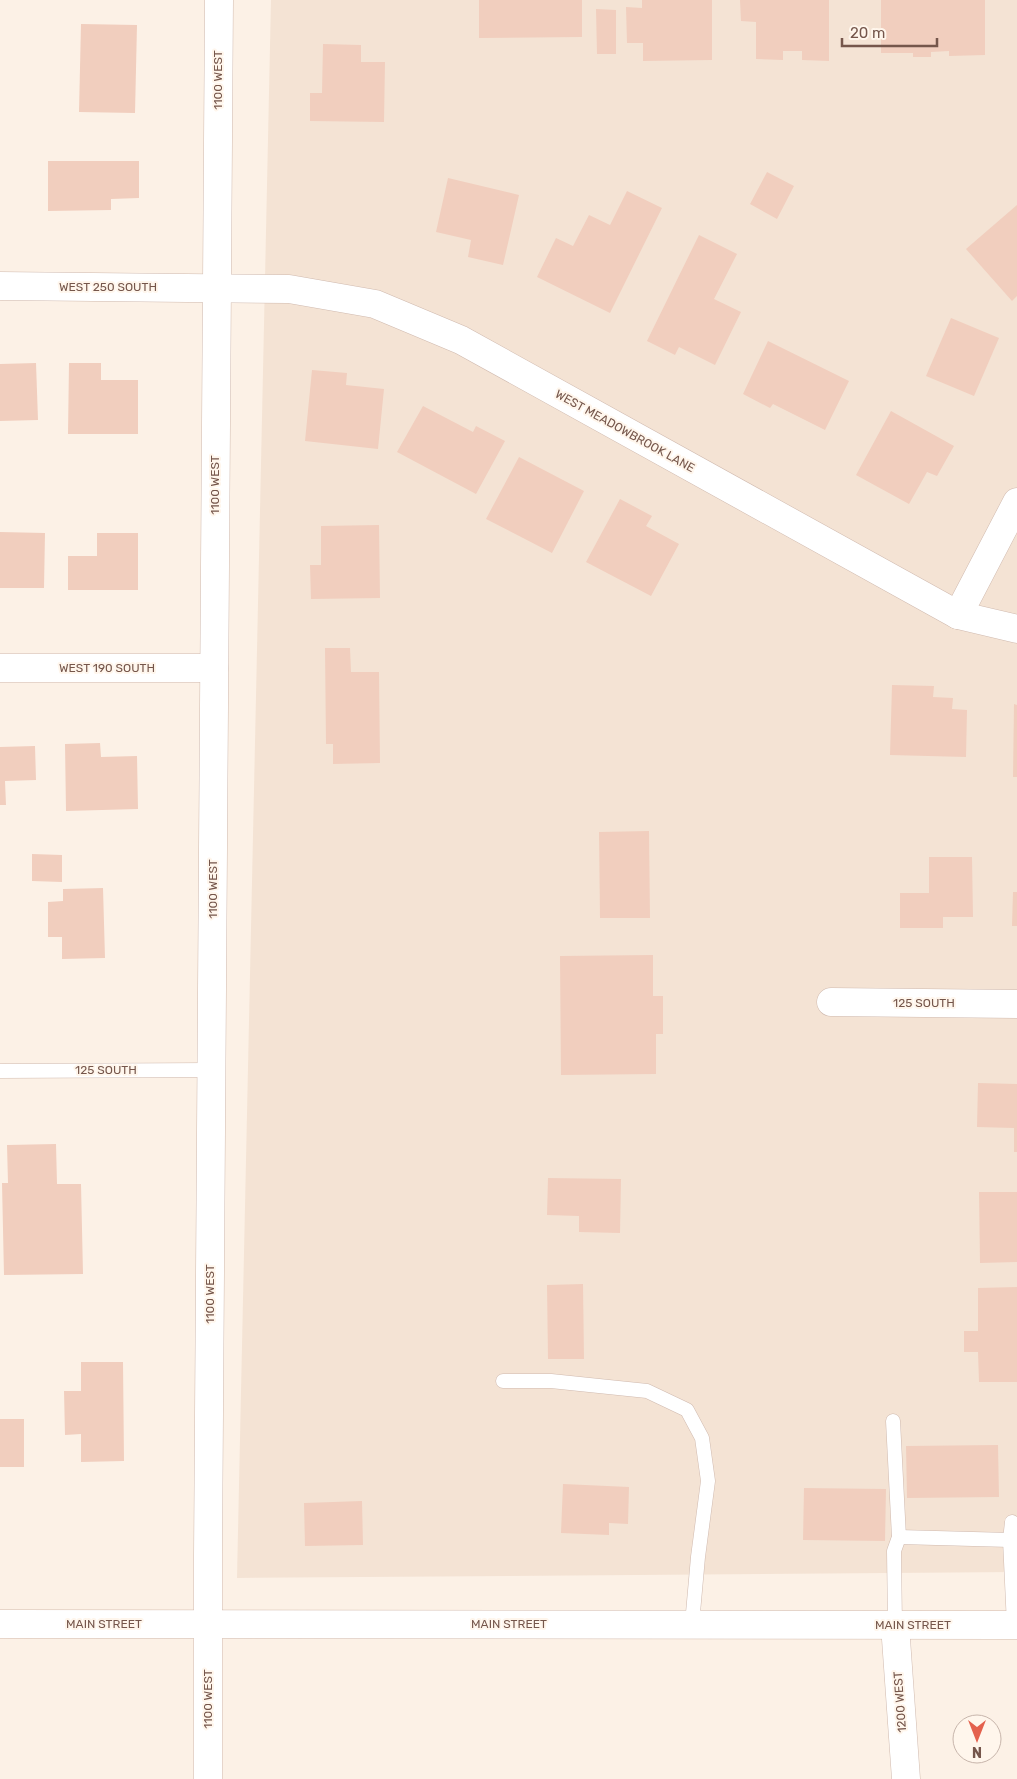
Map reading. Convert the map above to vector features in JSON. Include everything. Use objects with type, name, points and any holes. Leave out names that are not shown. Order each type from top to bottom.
[{"type":"street","name":"1100 WEST","points":[[208,1779],[219,0]]},
{"type":"street","name":"WEST 250 SOUTH","points":[[0,286],[217,288]]},
{"type":"street","name":"WEST MEADOWBROOK LANE","points":[[217,288],[289,289],[375,304],[460,340],[958,615],[1017,629]]},
{"type":"street","points":[[958,615],[1017,502]]},
{"type":"street","name":"WEST 190 SOUTH","points":[[0,668],[214,668]]},
{"type":"street","name":"125 SOUTH","points":[[831,1002],[1017,1004]]},
{"type":"street","name":"MAIN STREET","points":[[0,1624],[1016,1625]]},
{"type":"street","name":"1200 WEST","points":[[895,1625],[906,1779]]},
{"type":"lane","name":"125 SOUTH","points":[[0,1071],[212,1070]]},
{"type":"lane","points":[[503,1381],[551,1381],[647,1391],[687,1410],[702,1438],[708,1481],[692,1624]]},
{"type":"lane","points":[[893,1421],[899,1537],[894,1551],[895,1625]]},
{"type":"lane","points":[[1012,1522],[1010,1540],[1016,1625]]},
{"type":"lane","points":[[899,1537],[1010,1540]]},
{"type":"shaded area","points":[[271,0],[1017,0],[1017,1572],[237,1578]]},
{"type":"building","points":[[479,0],[582,0],[582,37],[479,38]]},
{"type":"building","points":[[642,0],[712,0],[712,60],[643,61],[643,43],[627,43],[626,7],[642,8]]},
{"type":"building","points":[[740,0],[829,0],[829,61],[802,60],[802,51],[783,51],[783,60],[756,59],[756,22],[741,21]]},
{"type":"building","points":[[881,0],[985,0],[985,55],[949,56],[949,51],[931,52],[931,57],[913,57],[913,53],[881,53]]},
{"type":"building","points":[[596,9],[616,10],[616,54],[597,54]]},
{"type":"building","points":[[81,24],[137,25],[135,113],[79,112]]},
{"type":"building","points":[[323,44],[361,45],[361,62],[385,62],[384,122],[310,121],[310,93],[322,93]]},
{"type":"building","points":[[48,161],[139,161],[139,198],[111,199],[111,210],[48,211]]},
{"type":"building","points":[[767,172],[794,186],[777,219],[750,204]]},
{"type":"building","points":[[448,178],[519,195],[503,265],[468,257],[471,240],[436,232]]},
{"type":"building","points":[[627,191],[662,208],[610,313],[537,277],[556,238],[573,246],[589,215],[610,225]]},
{"type":"building","points":[[1017,205],[1017,296],[1012,301],[966,249]]},
{"type":"building","points":[[699,235],[737,254],[714,299],[741,312],[715,365],[679,347],[675,355],[647,341]]},
{"type":"building","points":[[951,318],[999,338],[974,396],[926,376]]},
{"type":"building","points":[[768,341],[849,381],[825,430],[773,404],[770,408],[743,394]]},
{"type":"building","points":[[36,363],[38,420],[0,421],[0,364]]},
{"type":"building","points":[[69,363],[101,363],[101,380],[138,380],[138,434],[68,434]]},
{"type":"building","points":[[312,370],[347,373],[346,385],[384,389],[378,449],[305,441]]},
{"type":"building","points":[[423,406],[473,432],[476,426],[505,441],[476,494],[397,452]]},
{"type":"building","points":[[891,411],[954,446],[937,476],[927,472],[909,504],[856,475]]},
{"type":"building","points":[[519,457],[584,491],[552,553],[486,519]]},
{"type":"building","points":[[620,499],[652,516],[646,526],[679,544],[651,596],[586,562]]},
{"type":"building","points":[[379,525],[380,598],[311,599],[310,565],[321,565],[321,526]]},
{"type":"building","points":[[0,532],[45,533],[44,588],[0,588]]},
{"type":"building","points":[[97,533],[138,533],[138,590],[68,590],[68,556],[97,556]]},
{"type":"building","points":[[325,648],[350,648],[351,672],[379,672],[380,763],[333,764],[333,744],[326,744]]},
{"type":"building","points":[[892,685],[934,686],[933,697],[953,698],[952,709],[967,710],[966,757],[890,755]]},
{"type":"building","points":[[1014,704],[1017,705],[1017,777],[1013,777]]},
{"type":"building","points":[[100,743],[101,757],[137,756],[138,809],[66,811],[65,744]]},
{"type":"building","points":[[35,746],[36,780],[5,781],[6,805],[0,805],[0,747]]},
{"type":"building","points":[[649,831],[650,918],[600,918],[599,832]]},
{"type":"building","points":[[32,854],[62,855],[62,882],[32,881]]},
{"type":"building","points":[[929,857],[972,857],[973,917],[943,917],[943,928],[900,928],[900,893],[929,893]]},
{"type":"building","points":[[103,888],[105,958],[62,959],[62,937],[48,937],[48,902],[63,901],[63,889]]},
{"type":"building","points":[[1013,892],[1017,892],[1017,926],[1012,926]]},
{"type":"building","points":[[653,955],[653,996],[663,996],[663,1034],[656,1034],[656,1074],[561,1075],[560,956]]},
{"type":"building","points":[[978,1083],[1017,1084],[1017,1152],[1014,1152],[1014,1128],[977,1127]]},
{"type":"building","points":[[56,1144],[57,1184],[81,1184],[83,1274],[4,1275],[2,1183],[8,1183],[7,1145]]},
{"type":"building","points":[[548,1178],[621,1179],[620,1233],[579,1232],[579,1216],[547,1215]]},
{"type":"building","points":[[979,1192],[1017,1192],[1017,1262],[980,1263]]},
{"type":"building","points":[[583,1284],[584,1359],[548,1359],[547,1285]]},
{"type":"building","points":[[1017,1287],[1017,1382],[979,1382],[978,1352],[964,1352],[964,1331],[978,1331],[978,1288]]},
{"type":"building","points":[[81,1362],[123,1362],[124,1461],[81,1462],[81,1434],[65,1435],[64,1391],[81,1391]]},
{"type":"building","points":[[0,1419],[24,1419],[24,1467],[0,1467]]},
{"type":"building","points":[[998,1445],[999,1497],[907,1498],[906,1446]]},
{"type":"building","points":[[563,1484],[629,1487],[628,1524],[609,1523],[609,1535],[561,1533]]},
{"type":"building","points":[[804,1488],[886,1489],[885,1541],[803,1540]]},
{"type":"building","points":[[362,1501],[363,1545],[305,1546],[304,1503]]}]
